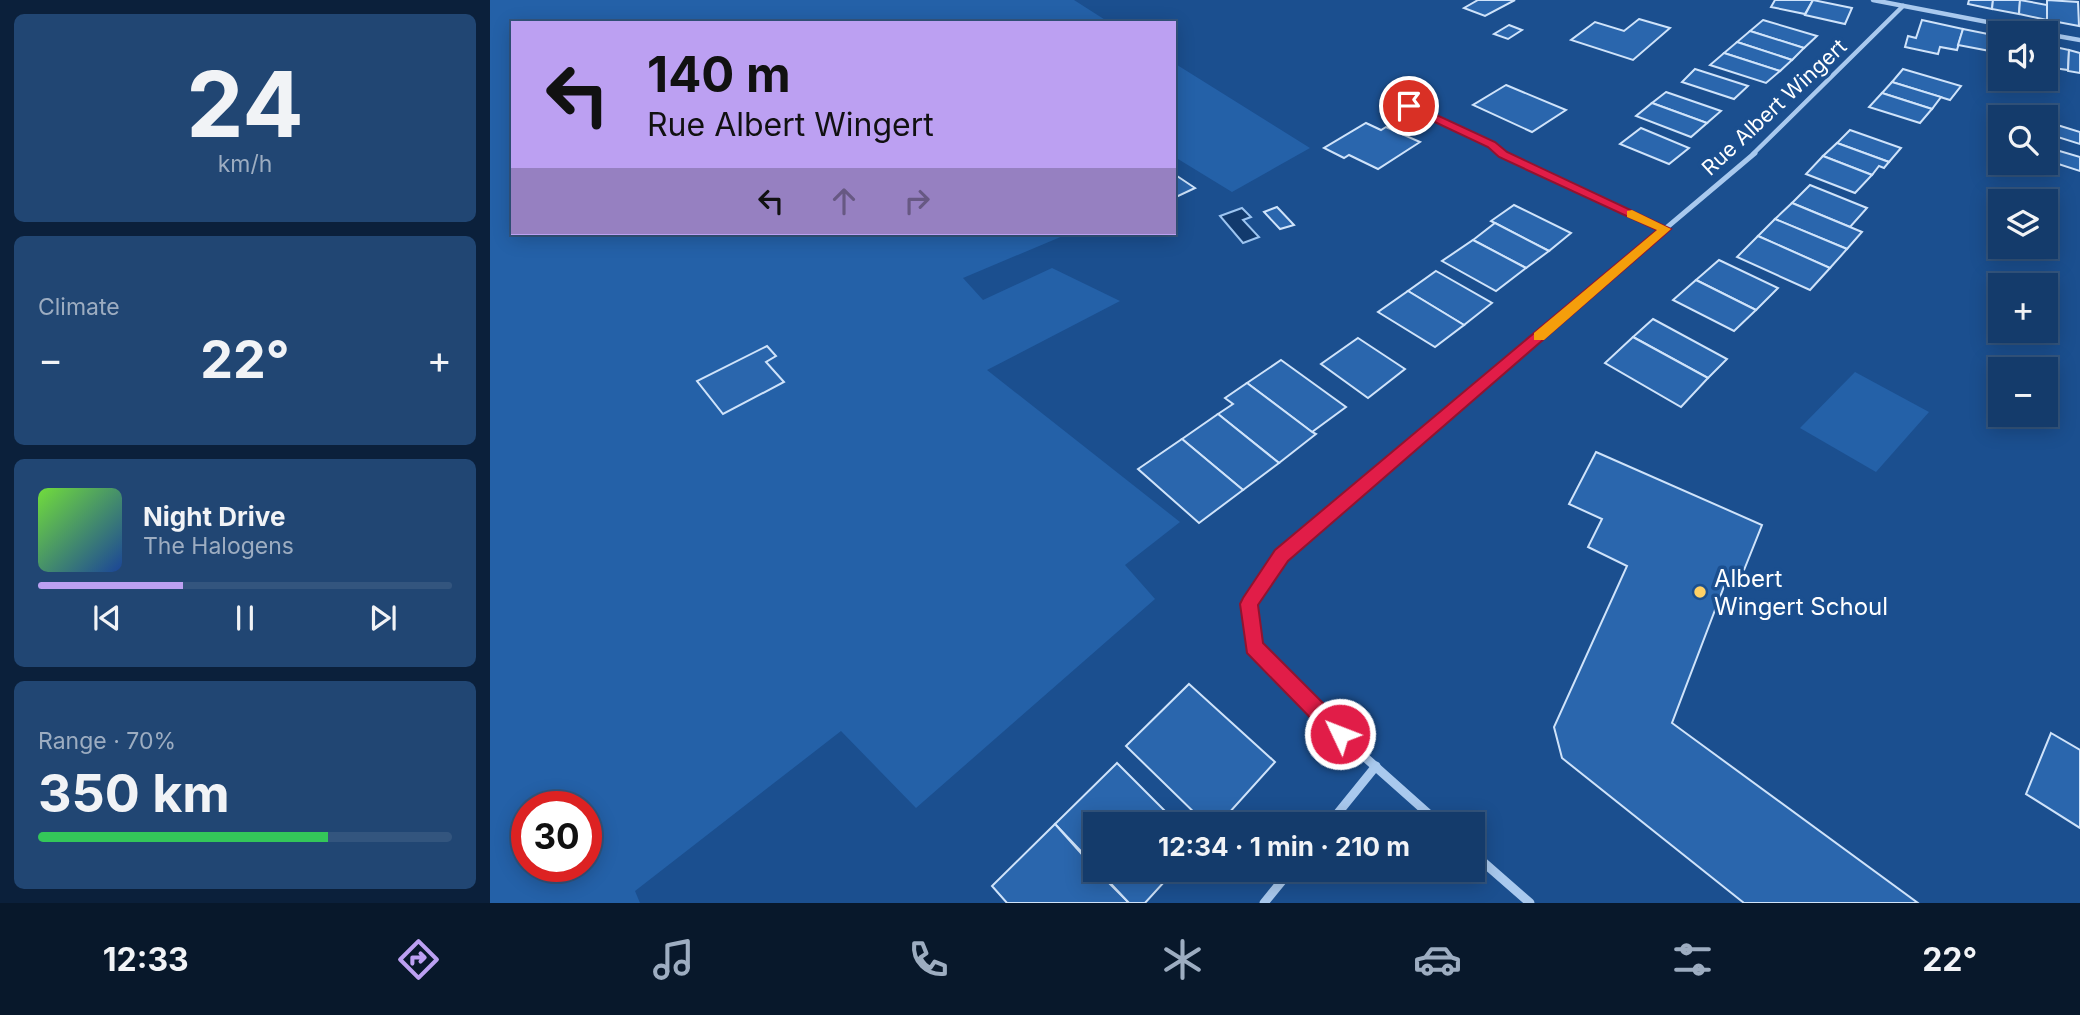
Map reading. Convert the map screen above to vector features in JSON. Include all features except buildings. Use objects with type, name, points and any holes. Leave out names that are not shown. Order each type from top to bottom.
[{"type":"street","points":[[1873,0],[1988,22]]},
{"type":"street","name":"Rue Albert Wingert","points":[[1427,812],[1322,719],[1254,647],[1249,604],[1282,555],[1769,141],[1903,6]]},
{"type":"street","points":[[2058,36],[2080,40]]},
{"type":"street","points":[[1409,106],[1492,144],[1503,154],[1665,229]]},
{"type":"street","points":[[1339,812],[1376,766]]},
{"type":"street","points":[[1485,864],[1530,903]]},
{"type":"street","points":[[1264,903],[1281,882]]},
{"type":"shaded area","points":[[490,0],[1074,0],[1107,21],[511,21],[511,235],[1065,235],[963,278],[983,300],[1052,268],[1120,301],[987,370],[1180,522],[1125,565],[1155,599],[916,808],[841,731],[635,891],[640,903],[490,903]]},
{"type":"shaded area","points":[[1176,64],[1310,148],[1232,192],[1178,159]]},
{"type":"shaded area","points":[[1242,208],[1251,217],[1243,220],[1259,237],[1243,243],[1220,216]]},
{"type":"shaded area","points":[[1855,372],[1929,412],[1876,472],[1800,428]]},
{"type":"slow traffic","points":[[1539,337],[1665,229],[1632,214]]},
{"type":"place","name":"Albert Wingert Schoul","points":[[1700,592]]},
{"type":"route","points":[[1340,734],[1322,719],[1254,647],[1249,604],[1282,555],[1665,229],[1503,154],[1492,144],[1409,106]]}]
